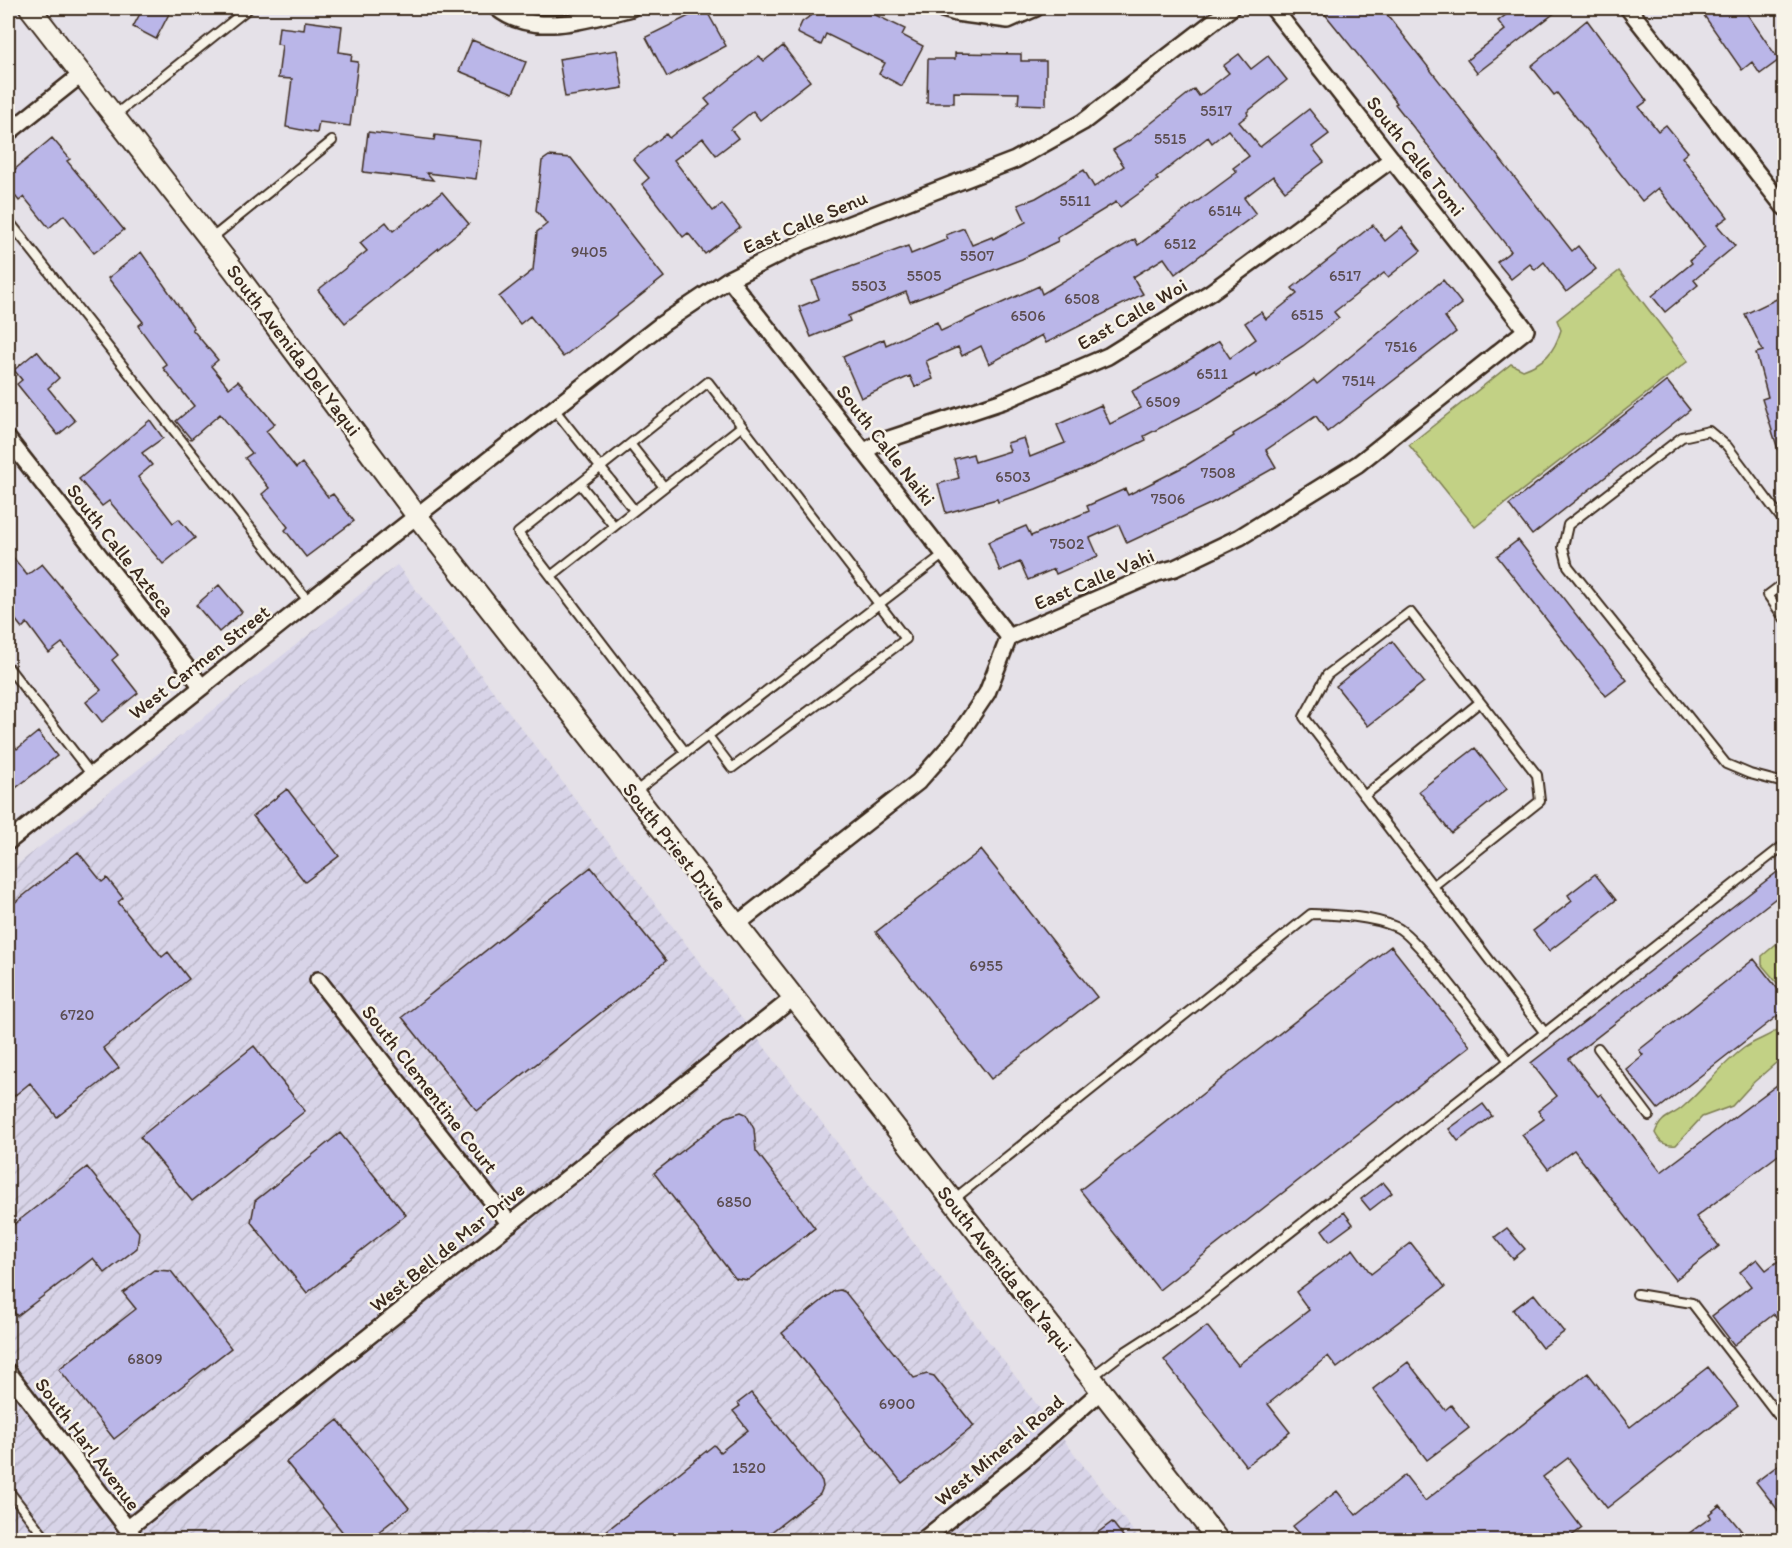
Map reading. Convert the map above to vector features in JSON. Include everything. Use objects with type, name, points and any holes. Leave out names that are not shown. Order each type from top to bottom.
[{"type":"street","name":"South Avenida Del Yaqui","points":[[30,8],[210,239],[417,516],[557,694]]},
{"type":"street","points":[[497,8],[508,17],[551,24],[585,21],[630,8]]},
{"type":"street","points":[[939,8],[956,13],[1008,20],[1036,8]]},
{"type":"street","name":"East Calle Senu","points":[[417,516],[662,324],[729,279],[803,242],[1015,160],[1083,122],[1232,8]]},
{"type":"street","name":"South Calle Tomi","points":[[1274,8],[1526,330]]},
{"type":"street","points":[[1628,8],[1785,207]]},
{"type":"street","points":[[8,133],[82,74]]},
{"type":"street","name":"East Calle Woi","points":[[864,452],[880,442],[1003,401],[1108,356],[1212,292],[1392,159]]},
{"type":"street","name":"South Calle Naiki","points":[[729,279],[1009,637]]},
{"type":"street","name":"East Calle Vahi","points":[[1009,637],[1157,573],[1175,568],[1240,537],[1279,514],[1358,464],[1526,330]]},
{"type":"street","name":"South Calle Azteca","points":[[8,439],[202,687]]},
{"type":"street","name":"West Carmen Street","points":[[8,842],[417,516]]},
{"type":"street","points":[[736,924],[918,782],[956,739],[987,693],[1009,637]]},
{"type":"street","name":"South Priest Drive","points":[[557,694],[793,998]]},
{"type":"street","name":"South Clementine Court","points":[[318,980],[510,1224]]},
{"type":"street","name":"South Avenida del Yaqui","points":[[793,998],[1218,1540]]},
{"type":"street","name":"West Bell de Mar Drive","points":[[131,1535],[510,1224],[793,998]]},
{"type":"street","name":"South Harl Avenue","points":[[8,1372],[131,1535]]},
{"type":"street","name":"West Mineral Road","points":[[923,1540],[1023,1460],[1096,1385]]},
{"type":"lane","points":[[114,116],[249,8]]},
{"type":"lane","points":[[210,239],[332,141]]},
{"type":"lane","points":[[8,220],[309,602]]},
{"type":"lane","points":[[686,753],[518,533],[708,382],[906,639],[732,768],[708,736]]},
{"type":"lane","points":[[554,409],[634,510]]},
{"type":"lane","points":[[551,576],[742,426]]},
{"type":"lane","points":[[1785,522],[1727,446],[1709,431],[1682,437],[1568,525],[1563,547],[1568,566],[1726,764],[1750,774],[1785,783]]},
{"type":"lane","points":[[630,444],[664,487]]},
{"type":"lane","points":[[580,484],[614,526]]},
{"type":"lane","points":[[633,793],[944,554]]},
{"type":"lane","points":[[1785,583],[1768,595],[1785,618]]},
{"type":"lane","points":[[1433,886],[1540,801],[1537,775],[1410,612],[1327,675],[1304,717],[1545,1033]]},
{"type":"lane","points":[[8,667],[91,774]]},
{"type":"lane","points":[[1364,796],[1480,702]]},
{"type":"lane","points":[[1096,1385],[1123,1353],[1198,1304],[1785,845]]},
{"type":"lane","points":[[952,1201],[1311,914],[1346,915],[1398,928],[1430,961],[1509,1061]]},
{"type":"lane","points":[[1598,1048],[1649,1116]]},
{"type":"lane","points":[[1637,1293],[1692,1303],[1778,1415]]},
{"type":"lane","points":[[8,1490],[47,1540]]},
{"type":"shaded area","points":[[397,565],[1140,1540],[8,1540],[8,872]]},
{"type":"green space","points":[[1619,271],[1688,361],[1475,527],[1409,445],[1511,364],[1523,370],[1548,356],[1561,330],[1557,320]]},
{"type":"green space","points":[[1776,944],[1784,955],[1784,991],[1762,965],[1762,956]]},
{"type":"green space","points":[[1784,1025],[1784,1056],[1754,1082],[1732,1106],[1702,1117],[1676,1145],[1663,1143],[1659,1139],[1655,1133],[1664,1119],[1680,1110],[1744,1048]]},
{"type":"building","points":[[143,8],[172,8],[156,39],[133,27]]},
{"type":"building","points":[[705,8],[726,46],[667,77],[646,37]]},
{"type":"building","points":[[821,8],[861,8],[905,29],[902,35],[923,46],[902,86],[879,74],[885,63],[826,34],[821,45],[797,33],[802,22]]},
{"type":"building","points":[[1320,8],[1382,8],[1572,251],[1578,246],[1596,269],[1566,292],[1544,262],[1535,270],[1530,264],[1511,279],[1497,262],[1511,251],[1395,104],[1397,103]]},
{"type":"building","points":[[1515,8],[1561,8],[1477,73],[1467,60],[1505,30],[1498,21]]},
{"type":"building","points":[[1712,8],[1743,8],[1779,60],[1760,74],[1752,62],[1742,70],[1703,14]]},
{"type":"building","points":[[1587,20],[1647,101],[1639,107],[1658,131],[1666,125],[1688,152],[1682,157],[1728,217],[1717,225],[1735,246],[1694,280],[1698,285],[1665,312],[1652,296],[1692,263],[1690,260],[1705,248],[1658,188],[1642,201],[1557,93],[1554,95],[1531,66]]},
{"type":"building","points":[[305,21],[342,26],[339,52],[352,54],[351,61],[358,62],[350,126],[319,122],[317,133],[286,127],[292,79],[278,78],[282,45],[277,44],[279,27],[304,30]]},
{"type":"building","points":[[472,40],[526,62],[513,93],[459,71]]},
{"type":"building","points":[[783,46],[810,81],[760,120],[753,111],[731,129],[738,138],[716,155],[703,138],[674,160],[713,211],[722,204],[740,227],[705,254],[688,233],[683,237],[642,184],[649,178],[633,159],[666,134],[669,138],[710,105],[705,99],[759,56],[764,61]]},
{"type":"building","points":[[617,50],[623,88],[565,97],[559,59]]},
{"type":"building","points":[[955,53],[1021,54],[1021,61],[1046,61],[1046,105],[1018,104],[1019,93],[954,92],[954,103],[927,103],[928,59],[955,59]]},
{"type":"building","points":[[1239,54],[1251,69],[1268,56],[1287,80],[1247,112],[1248,115],[1239,122],[1260,147],[1309,109],[1329,134],[1312,147],[1324,162],[1285,191],[1273,176],[1244,198],[1256,214],[1175,274],[1164,258],[1133,277],[1143,294],[1046,343],[1042,335],[989,364],[981,346],[962,356],[958,347],[926,361],[933,379],[915,387],[910,376],[861,398],[843,357],[884,339],[886,345],[937,322],[941,331],[1039,286],[1042,294],[1135,239],[1138,245],[1237,172],[1233,168],[1249,156],[1228,130],[1212,143],[1208,137],[1156,178],[1158,180],[1120,207],[1116,202],[1057,238],[1058,241],[1022,259],[910,302],[906,292],[848,316],[850,321],[811,337],[799,307],[819,299],[812,281],[908,246],[911,254],[948,239],[946,235],[964,228],[972,245],[992,237],[993,239],[1026,222],[1018,205],[1036,198],[1084,170],[1094,187],[1124,166],[1113,150],[1130,140],[1194,89],[1199,96],[1229,73],[1223,66]]},
{"type":"building","points":[[368,132],[434,140],[435,135],[481,141],[476,179],[427,173],[433,180],[363,172]]},
{"type":"building","points":[[52,138],[70,159],[67,161],[124,230],[94,253],[64,215],[49,228],[24,197],[19,201],[8,187],[8,175]]},
{"type":"building","points":[[549,156],[571,158],[664,277],[563,357],[530,316],[520,324],[499,297],[533,270],[537,232],[547,224],[536,210],[542,161]]},
{"type":"building","points":[[442,192],[469,224],[345,323],[318,290],[367,251],[360,243],[386,222],[393,231]]},
{"type":"building","points":[[1373,225],[1385,241],[1402,227],[1421,251],[1388,277],[1384,273],[1334,312],[1339,318],[1303,346],[1256,377],[1255,374],[1205,405],[1144,436],[1146,440],[1098,463],[998,502],[997,499],[946,513],[938,484],[959,478],[954,459],[973,454],[975,462],[1010,451],[1007,443],[1024,438],[1030,457],[1065,443],[1057,425],[1101,405],[1110,424],[1141,408],[1132,391],[1173,370],[1219,341],[1230,358],[1256,339],[1245,323],[1261,312],[1266,319],[1297,294],[1292,288]]},
{"type":"building","points":[[141,252],[194,328],[192,329],[218,360],[211,366],[229,388],[238,381],[275,424],[266,431],[296,468],[302,463],[328,497],[333,494],[354,521],[306,557],[285,530],[288,527],[262,494],[269,488],[245,458],[252,453],[220,414],[191,439],[176,421],[194,406],[163,368],[167,365],[138,326],[143,322],[108,278]]},
{"type":"building","points":[[1443,280],[1462,304],[1445,317],[1456,332],[1327,432],[1316,416],[1266,450],[1276,467],[1210,504],[1127,543],[1119,525],[1090,538],[1098,556],[1056,574],[1054,569],[1028,580],[1020,562],[1000,571],[988,542],[1026,526],[1031,536],[1089,511],[1087,506],[1125,489],[1128,495],[1187,465],[1281,405],[1314,380],[1317,384]]},
{"type":"building","points":[[1785,295],[1785,459],[1781,459],[1762,399],[1768,397],[1756,353],[1763,351],[1745,314]]},
{"type":"building","points":[[37,351],[59,378],[48,388],[75,421],[58,435],[17,384],[22,380],[14,370]]},
{"type":"building","points":[[1667,381],[1690,410],[1532,535],[1509,505]]},
{"type":"building","points":[[150,420],[163,438],[142,453],[152,465],[138,477],[173,523],[179,519],[195,538],[163,564],[109,501],[102,506],[79,479]]},
{"type":"building","points":[[1518,540],[1627,680],[1606,696],[1497,556]]},
{"type":"building","points":[[8,551],[27,575],[42,564],[118,655],[112,660],[138,693],[102,722],[86,702],[101,690],[62,643],[49,653],[27,623],[22,628],[8,610]]},
{"type":"building","points":[[219,585],[242,612],[219,632],[196,605]]},
{"type":"building","points":[[1392,641],[1424,682],[1368,726],[1336,686]]},
{"type":"building","points":[[38,732],[57,756],[8,794],[8,737],[17,749]]},
{"type":"building","points":[[1475,748],[1507,789],[1451,833],[1419,791]]},
{"type":"building","points":[[287,789],[339,856],[305,882],[253,816]]},
{"type":"building","points":[[981,850],[1097,997],[991,1079],[876,932]]},
{"type":"building","points":[[78,852],[102,882],[107,878],[123,898],[118,902],[162,957],[168,952],[189,979],[103,1048],[119,1068],[57,1117],[30,1083],[8,1101],[8,908]]},
{"type":"building","points":[[1785,866],[1785,891],[1569,1059],[1598,1096],[1601,1094],[1661,1172],[1785,1079],[1785,1150],[1696,1217],[1719,1246],[1675,1280],[1574,1150],[1548,1169],[1522,1135],[1544,1119],[1538,1111],[1557,1096],[1531,1063]]},
{"type":"building","points":[[591,867],[666,961],[477,1111],[402,1017]]},
{"type":"building","points":[[1595,874],[1616,900],[1549,951],[1533,931],[1572,901],[1568,895]]},
{"type":"building","points":[[1391,946],[1470,1046],[1159,1290],[1080,1190]]},
{"type":"building","points":[[1754,959],[1785,998],[1785,1010],[1658,1109],[1626,1069],[1643,1055],[1639,1050]]},
{"type":"building","points":[[254,1046],[305,1111],[192,1201],[140,1137]]},
{"type":"building","points":[[1483,1104],[1492,1116],[1458,1141],[1449,1129]]},
{"type":"building","points":[[741,1112],[746,1114],[754,1129],[756,1151],[815,1228],[748,1280],[735,1278],[654,1173],[726,1117]]},
{"type":"building","points":[[340,1133],[406,1215],[307,1293],[251,1222],[255,1201]]},
{"type":"building","points":[[87,1167],[139,1232],[137,1248],[105,1273],[93,1258],[17,1316],[8,1304],[8,1229]]},
{"type":"building","points":[[1383,1182],[1392,1193],[1370,1210],[1361,1199]]},
{"type":"building","points":[[1344,1212],[1353,1224],[1330,1241],[1322,1230]]},
{"type":"building","points":[[1507,1228],[1525,1249],[1513,1259],[1495,1237]]},
{"type":"building","points":[[1411,1243],[1445,1287],[1337,1368],[1328,1356],[1268,1404],[1290,1432],[1246,1466],[1164,1360],[1207,1326],[1238,1365],[1309,1310],[1296,1292],[1353,1249],[1371,1274]]},
{"type":"building","points":[[1785,1256],[1785,1328],[1774,1314],[1734,1345],[1712,1316],[1751,1286],[1740,1272],[1757,1259],[1766,1270]]},
{"type":"building","points":[[154,1270],[171,1271],[231,1348],[114,1439],[59,1369],[136,1309],[123,1293]]},
{"type":"building","points":[[834,1291],[845,1292],[914,1378],[927,1374],[934,1376],[974,1426],[902,1483],[782,1333]]},
{"type":"building","points":[[1534,1294],[1564,1332],[1542,1348],[1513,1310]]},
{"type":"building","points":[[1408,1362],[1445,1410],[1451,1405],[1469,1428],[1427,1460],[1373,1389]]},
{"type":"building","points":[[1708,1367],[1738,1406],[1607,1508],[1568,1458],[1543,1477],[1582,1528],[1566,1540],[1305,1540],[1293,1526],[1337,1491],[1356,1515],[1405,1475],[1425,1501],[1588,1373],[1630,1427]]},
{"type":"building","points":[[751,1393],[822,1481],[823,1487],[820,1494],[761,1540],[595,1540],[714,1445],[720,1452],[748,1430],[733,1411],[740,1406],[738,1403]]},
{"type":"building","points":[[338,1420],[409,1508],[368,1540],[349,1540],[286,1462]]},
{"type":"building","points":[[1785,1460],[1785,1519],[1756,1482]]},
{"type":"building","points":[[1720,1505],[1749,1540],[1680,1540],[1711,1517],[1709,1514]]},
{"type":"building","points":[[1112,1522],[1126,1540],[1088,1540]]}]
